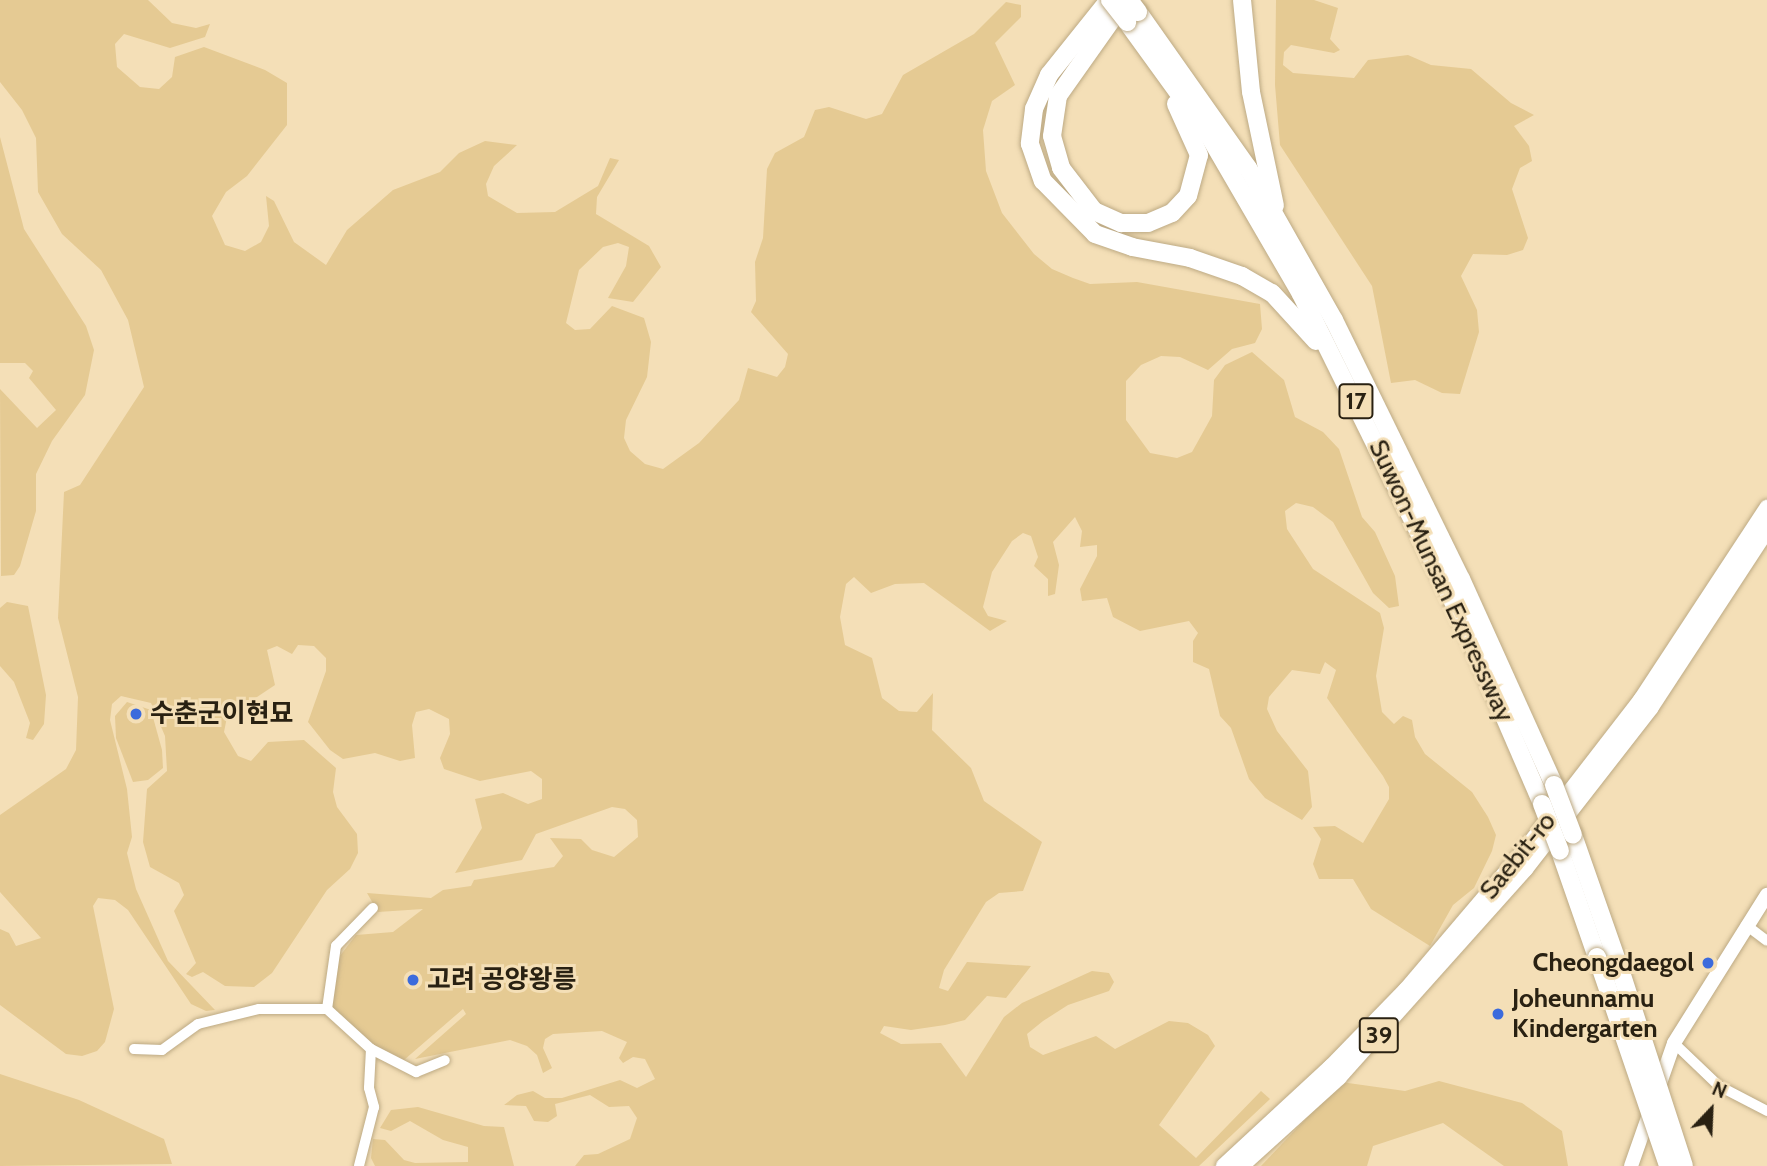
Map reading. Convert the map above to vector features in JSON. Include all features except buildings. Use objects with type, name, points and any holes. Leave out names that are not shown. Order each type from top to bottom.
[{"type":"highway","name":"Suwon-Munsan Expressway","points":[[1109,0],[1131,8],[1197,92],[1278,219],[1339,331],[1450,554],[1573,835],[1684,1166]]},
{"type":"highway","points":[[1109,0],[1049,75],[1034,109],[1030,144],[1043,181],[1095,234],[1190,258],[1242,276],[1272,293],[1307,327],[1353,395]]},
{"type":"highway","points":[[1242,0],[1251,92],[1278,219]]},
{"type":"highway","name":"Suwon-Munsan Expressway","points":[[1131,8],[1157,63],[1208,134],[1353,395],[1466,628],[1560,850],[1668,1166]]},
{"type":"highway","points":[[1131,8],[1112,18],[1058,96],[1052,136],[1060,168],[1078,194],[1094,211],[1121,223],[1148,223],[1172,213],[1188,196],[1197,174],[1199,155],[1157,63]]},
{"type":"highway","name":"Saebit-ro","points":[[1702,622],[1767,508]]},
{"type":"highway","name":"Saebit-ro","points":[[1224,1166],[1339,1077],[1461,936],[1525,859],[1690,639],[1767,530]]},
{"type":"highway","name":"Saebit-ro","points":[[1241,1166],[1283,1120]]},
{"type":"main road","points":[[1631,1166],[1674,1043],[1767,895]]},
{"type":"street","points":[[327,1009],[336,946],[373,908]]},
{"type":"street","points":[[1746,925],[1767,942]]},
{"type":"street","points":[[134,1049],[162,1049],[198,1024],[259,1009],[327,1009],[371,1049],[415,1072],[446,1059]]},
{"type":"street","points":[[1674,1043],[1719,1086],[1767,1111]]},
{"type":"street","points":[[359,1166],[374,1107],[369,1088],[371,1049]]},
{"type":"shaded area","points":[[0,0],[148,0],[172,23],[196,28],[210,24],[205,37],[170,48],[124,34],[115,44],[117,67],[140,87],[159,89],[172,77],[175,57],[204,47],[265,70],[287,83],[287,125],[247,176],[226,192],[212,216],[225,245],[245,251],[261,242],[269,226],[266,196],[274,201],[294,242],[326,265],[347,230],[393,190],[440,172],[459,153],[485,141],[517,145],[494,166],[486,184],[488,196],[517,213],[555,212],[598,186],[610,158],[619,160],[597,197],[596,214],[649,246],[661,267],[633,302],[608,298],[626,266],[629,247],[618,243],[603,247],[579,270],[566,323],[575,330],[590,329],[612,306],[644,318],[651,342],[647,377],[626,420],[624,438],[630,451],[645,464],[663,469],[699,443],[739,400],[748,368],[777,377],[785,367],[788,354],[751,312],[756,301],[755,262],[763,238],[767,169],[775,153],[804,137],[815,110],[829,107],[866,119],[882,114],[903,75],[974,34],[1006,2],[1021,5],[1021,17],[995,43],[1015,85],[992,101],[983,130],[986,171],[1002,213],[1034,254],[1052,269],[1090,284],[1137,282],[1260,304],[1262,329],[1255,343],[1232,349],[1208,370],[1180,357],[1161,356],[1141,365],[1126,381],[1126,420],[1150,453],[1177,458],[1192,452],[1212,416],[1214,380],[1225,365],[1252,352],[1284,380],[1295,417],[1323,432],[1339,449],[1362,517],[1375,532],[1395,576],[1399,606],[1389,608],[1373,593],[1333,522],[1313,507],[1296,503],[1285,511],[1287,529],[1313,569],[1380,613],[1384,628],[1376,676],[1382,712],[1394,724],[1403,716],[1412,720],[1415,737],[1425,754],[1472,792],[1488,817],[1496,835],[1492,851],[1474,888],[1453,905],[1430,946],[1371,909],[1353,879],[1319,879],[1313,864],[1321,839],[1313,827],[1335,826],[1363,843],[1389,799],[1389,787],[1383,776],[1327,698],[1336,670],[1325,662],[1320,674],[1292,670],[1269,697],[1267,709],[1277,731],[1308,771],[1312,807],[1302,820],[1265,798],[1249,779],[1231,728],[1220,716],[1209,669],[1193,662],[1193,641],[1198,633],[1189,621],[1140,631],[1113,617],[1107,598],[1082,601],[1080,589],[1097,556],[1097,545],[1080,547],[1082,531],[1075,517],[1053,542],[1059,565],[1055,594],[1048,596],[1048,579],[1034,566],[1038,557],[1031,536],[1023,533],[1012,541],[992,572],[983,607],[988,616],[1007,621],[990,631],[924,583],[895,584],[871,593],[854,577],[846,584],[840,617],[845,645],[872,658],[882,698],[899,711],[917,712],[933,693],[932,730],[971,768],[984,801],[1042,842],[1023,891],[999,893],[986,902],[944,970],[939,988],[948,991],[967,962],[1031,966],[1006,998],[987,996],[965,1020],[911,1030],[884,1026],[880,1033],[901,1044],[941,1043],[966,1077],[1004,1017],[1022,1003],[1092,971],[1109,973],[1114,982],[1109,991],[1068,1005],[1043,1021],[1027,1034],[1030,1047],[1043,1055],[1096,1036],[1115,1049],[1169,1021],[1188,1023],[1208,1035],[1215,1046],[1159,1125],[1196,1158],[1261,1091],[1270,1099],[1199,1166],[575,1166],[584,1155],[598,1154],[630,1139],[637,1118],[629,1106],[609,1107],[590,1095],[555,1104],[557,1116],[548,1122],[534,1121],[526,1106],[504,1105],[517,1095],[533,1091],[545,1098],[562,1098],[620,1080],[637,1088],[655,1079],[645,1059],[633,1057],[623,1063],[619,1058],[627,1042],[602,1031],[553,1034],[545,1039],[543,1048],[552,1068],[543,1073],[537,1055],[527,1046],[510,1040],[415,1059],[466,1014],[463,1009],[404,1060],[364,1040],[332,1010],[336,961],[356,935],[393,932],[423,909],[378,912],[367,893],[431,898],[443,890],[471,886],[474,880],[554,867],[563,856],[550,838],[581,839],[592,850],[614,857],[638,837],[637,820],[625,809],[612,807],[536,834],[522,860],[455,873],[482,828],[475,799],[503,793],[528,804],[542,799],[542,779],[531,771],[480,781],[444,769],[440,758],[450,734],[449,719],[429,709],[416,712],[412,725],[415,758],[400,761],[375,753],[343,759],[330,750],[308,722],[326,671],[326,658],[314,646],[298,645],[292,654],[277,646],[267,650],[275,685],[227,717],[224,732],[238,756],[251,761],[268,742],[304,740],[336,768],[333,792],[337,807],[357,834],[358,853],[350,869],[327,890],[272,973],[254,987],[225,986],[203,972],[192,977],[186,974],[196,963],[174,911],[184,895],[179,883],[150,867],[143,842],[147,789],[167,771],[165,736],[151,703],[121,696],[112,704],[110,720],[127,789],[132,837],[127,853],[136,889],[168,961],[215,1010],[206,1011],[191,1004],[128,910],[115,900],[98,898],[93,906],[114,1009],[105,1042],[97,1051],[82,1056],[66,1054],[0,1005],[0,929],[9,933],[16,946],[41,938],[0,892],[0,815],[66,769],[76,750],[78,697],[58,618],[64,492],[80,485],[144,387],[128,320],[101,270],[62,234],[38,192],[36,138],[22,110],[0,82]]},
{"type":"shaded area","points":[[1276,0],[1314,0],[1338,8],[1330,39],[1340,50],[1334,53],[1291,45],[1284,52],[1283,65],[1293,73],[1354,78],[1368,60],[1408,55],[1431,65],[1471,69],[1511,103],[1534,115],[1514,126],[1529,146],[1532,161],[1520,168],[1512,189],[1528,238],[1523,250],[1507,255],[1473,254],[1461,276],[1477,310],[1479,332],[1460,394],[1442,393],[1415,380],[1391,383],[1372,286],[1280,145],[1275,85]]},
{"type":"shaded area","points":[[0,137],[24,229],[86,326],[94,350],[85,395],[52,441],[36,474],[36,511],[20,566],[14,575],[1,576],[0,389],[37,428],[56,410],[29,378],[33,371],[25,363],[0,363]]},
{"type":"shaded area","points":[[7,602],[28,606],[46,695],[44,724],[33,740],[26,738],[30,723],[14,682],[0,666],[0,608]]},
{"type":"shaded area","points":[[127,702],[151,710],[162,750],[163,768],[148,780],[133,782],[116,738],[115,716]]},
{"type":"shaded area","points":[[0,1074],[79,1100],[164,1139],[172,1164],[0,1166]]},
{"type":"shaded area","points":[[1439,1081],[1522,1103],[1562,1131],[1568,1166],[1504,1166],[1443,1123],[1373,1146],[1367,1166],[1261,1166],[1341,1082],[1405,1091]]},
{"type":"shaded area","points":[[418,1107],[484,1126],[504,1127],[514,1166],[375,1166],[371,1158],[373,1139],[385,1140],[404,1160],[415,1163],[468,1162],[468,1147],[443,1140],[410,1121],[391,1131],[380,1128],[391,1110]]},
{"type":"place","name":"수춘군이현묘","points":[[136,714]]},
{"type":"place","name":"Cheongdaegol","points":[[1708,963]]},
{"type":"place","name":"고려 공양왕릉","points":[[413,980]]},
{"type":"place","name":"Joheunnamu Kindergarten","points":[[1498,1014]]}]
